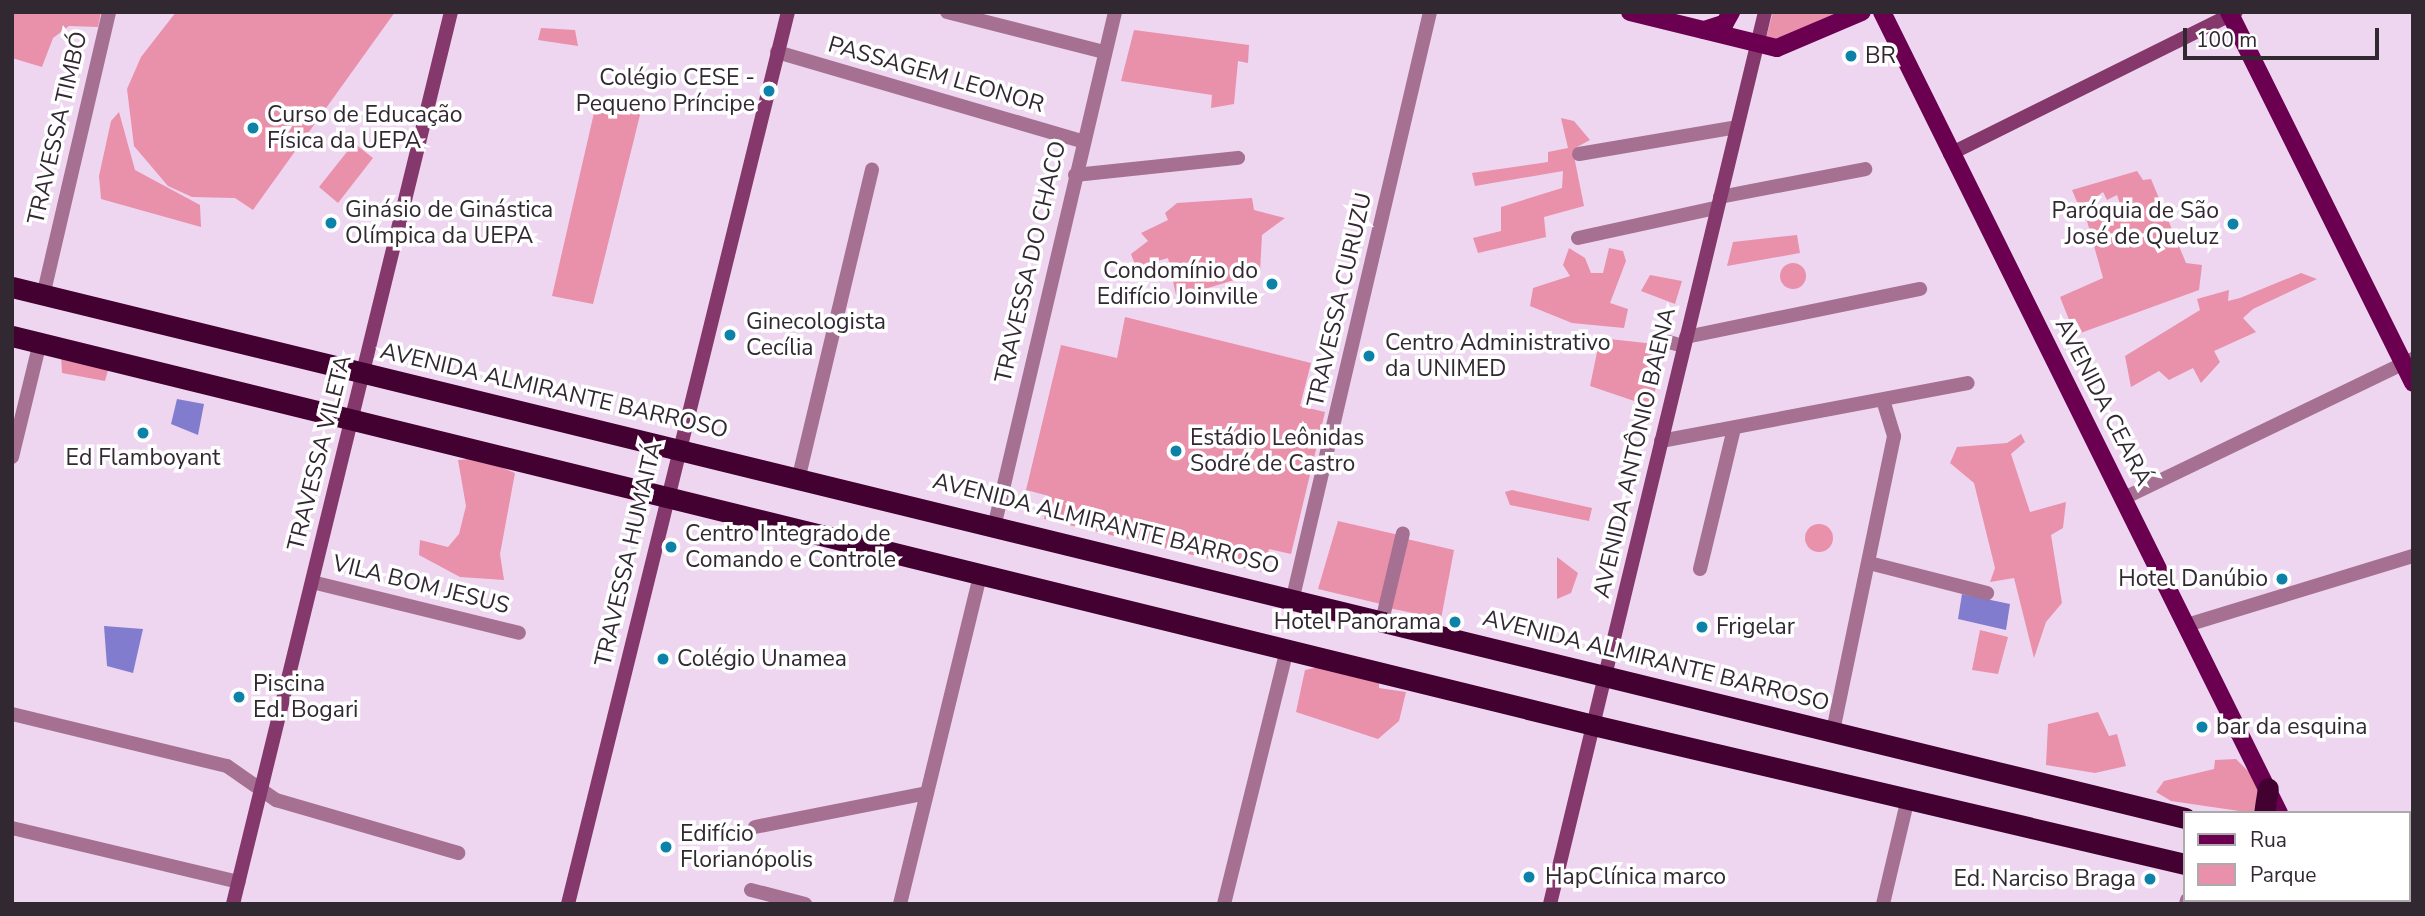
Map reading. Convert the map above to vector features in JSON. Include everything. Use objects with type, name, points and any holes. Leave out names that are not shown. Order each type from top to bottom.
[{"type":"highway","name":"AVENIDA ALMIRANTE BARROSO","points":[[12,287],[995,523],[2184,818]]},
{"type":"highway","points":[[12,335],[665,499],[1593,725],[2184,864]]},
{"type":"highway","points":[[2264,811],[2268,788]]},
{"type":"main road","points":[[1630,12],[1756,44],[1786,47],[1862,12]]},
{"type":"main road","points":[[1704,30],[1725,23],[1731,12]]},
{"type":"main road","name":"AVENIDA CEARÁ","points":[[1882,12],[1950,154],[2278,811]]},
{"type":"main road","points":[[2232,13],[2408,362],[2413,383]]},
{"type":"street","name":"TRAVESSA TIMBÓ","points":[[43,296],[109,12]]},
{"type":"street","name":"TRAVESSA VILETA","points":[[233,904],[451,12]]},
{"type":"street","name":"TRAVESSA HUMAITÁ","points":[[568,904],[678,446],[788,12]]},
{"type":"street","points":[[947,12],[1104,52]]},
{"type":"street","name":"TRAVESSA DO CHACO","points":[[995,523],[1082,141],[1115,12]]},
{"type":"street","name":"TRAVESSA CURUZU","points":[[1293,597],[1430,12]]},
{"type":"street","name":"AVENIDA ANTÔNIO BAENA","points":[[1550,904],[1765,12]]},
{"type":"street","points":[[1950,154],[2232,13]]},
{"type":"street","name":"PASSAGEM LEONOR","points":[[778,52],[1082,141]]},
{"type":"street","points":[[1579,154],[1737,127]]},
{"type":"street","points":[[1075,175],[1238,158]]},
{"type":"street","points":[[1578,238],[1718,202],[1865,169]]},
{"type":"street","points":[[799,476],[872,170]]},
{"type":"street","points":[[1665,341],[1685,342],[1920,289]]},
{"type":"street","points":[[12,457],[40,342]]},
{"type":"street","points":[[2124,498],[2408,362]]},
{"type":"street","points":[[1661,441],[1968,383]]},
{"type":"street","points":[[1833,731],[1894,436],[1883,401]]},
{"type":"street","points":[[1700,569],[1734,428]]},
{"type":"street","points":[[1382,621],[1403,533]]},
{"type":"street","points":[[2187,625],[2413,556]]},
{"type":"street","points":[[1868,563],[1987,593]]},
{"type":"street","points":[[900,904],[980,575]]},
{"type":"street","name":"VILA BOM JESUS","points":[[312,582],[519,633]]},
{"type":"street","points":[[1224,904],[1287,650]]},
{"type":"street","points":[[12,714],[227,766],[261,790],[291,806],[458,853]]},
{"type":"street","points":[[755,827],[927,793]]},
{"type":"street","points":[[1883,904],[1909,798]]},
{"type":"street","points":[[12,828],[239,882]]},
{"type":"street","points":[[751,890],[804,904]]},
{"type":"green space","points":[[12,12],[101,12],[98,27],[69,26],[53,38],[42,67],[12,58]]},
{"type":"green space","points":[[176,12],[395,12],[253,210],[235,198],[192,197],[168,186],[134,146],[127,89],[141,57]]},
{"type":"green space","points":[[1773,12],[1844,12],[1776,41],[1766,38]]},
{"type":"green space","points":[[541,28],[575,30],[578,46],[538,40]]},
{"type":"green space","points":[[1134,30],[1249,45],[1248,63],[1238,61],[1234,104],[1211,108],[1212,95],[1121,81]]},
{"type":"green space","points":[[596,104],[641,111],[593,304],[552,296]]},
{"type":"green space","points":[[119,112],[135,170],[200,205],[201,227],[101,199],[99,176],[111,121]]},
{"type":"green space","points":[[1561,118],[1574,121],[1590,140],[1577,147],[1575,161],[1584,206],[1544,217],[1546,237],[1478,253],[1473,238],[1501,231],[1501,207],[1562,188],[1563,171],[1475,186],[1472,173],[1548,162],[1548,152],[1568,148]]},
{"type":"green space","points":[[354,143],[373,158],[338,203],[319,187]]},
{"type":"green space","points":[[2137,171],[2143,180],[2151,179],[2186,263],[2202,265],[2199,290],[2075,335],[2060,297],[2103,278],[2087,221],[2121,207],[2117,195],[2107,200],[2103,192],[2080,209],[2072,190]]},
{"type":"green space","points":[[1252,198],[1254,210],[1285,218],[1262,235],[1260,272],[1182,296],[1176,295],[1168,258],[1136,267],[1131,254],[1148,241],[1141,233],[1168,220],[1165,213],[1177,203]]},
{"type":"green space","points":[[1797,235],[1800,253],[1727,266],[1733,242]]},
{"type":"green space","points":[[1569,248],[1585,258],[1591,273],[1603,273],[1609,248],[1623,251],[1626,261],[1610,303],[1628,309],[1624,328],[1572,323],[1530,306],[1533,288],[1570,276],[1563,265]]},
{"type":"green space","points":[[1793,263],[1802,267],[1806,276],[1802,285],[1793,289],[1784,285],[1780,276],[1784,267]]},
{"type":"green space","points":[[2301,273],[2317,279],[2253,309],[2243,318],[2256,332],[2214,351],[2220,362],[2201,383],[2193,368],[2169,380],[2159,371],[2131,387],[2125,356],[2200,310],[2197,299],[2229,290],[2228,301],[2240,298]]},
{"type":"green space","points":[[1650,275],[1682,281],[1675,304],[1641,291]]},
{"type":"green space","name":"Estádio Leônidas Sodré de Castro","points":[[1125,317],[1311,363],[1300,406],[1325,412],[1291,554],[1269,549],[1263,572],[1044,519],[1049,496],[1026,490],[1061,345],[1117,358]]},
{"type":"green space","points":[[1600,338],[1664,345],[1652,407],[1590,386]]},
{"type":"green space","points":[[61,354],[110,363],[105,381],[62,373]]},
{"type":"green space","points":[[2021,434],[2025,442],[2011,454],[2030,512],[2066,502],[2063,528],[2051,535],[2062,603],[2046,622],[2034,658],[2014,578],[1990,582],[1995,568],[1974,483],[1950,463],[1957,447],[2007,443]]},
{"type":"green space","points":[[479,458],[515,473],[500,554],[504,580],[460,577],[419,555],[420,540],[448,547],[459,534],[466,506],[458,460]]},
{"type":"green space","points":[[1512,490],[1592,508],[1589,521],[1510,505],[1505,492]]},
{"type":"green space","points":[[1338,521],[1399,535],[1381,604],[1318,589]]},
{"type":"green space","points":[[1819,524],[1829,528],[1833,538],[1829,548],[1819,552],[1809,548],[1805,538],[1809,528]]},
{"type":"green space","points":[[1407,539],[1454,550],[1441,619],[1389,608]]},
{"type":"green space","points":[[1557,557],[1578,573],[1571,593],[1557,599]]},
{"type":"green space","points":[[1980,630],[2008,637],[1998,674],[1972,670]]},
{"type":"green space","points":[[1319,667],[1379,677],[1379,688],[1406,692],[1399,721],[1378,739],[1296,712],[1305,670]]},
{"type":"green space","points":[[2098,712],[2109,736],[2117,734],[2126,766],[2095,773],[2046,765],[2048,724]]},
{"type":"green space","points":[[2236,759],[2261,784],[2254,811],[2171,801],[2156,792],[2164,781],[2214,769],[2215,760]]},
{"type":"shaded area","points":[[177,399],[204,404],[198,435],[171,424]]},
{"type":"shaded area","points":[[1962,594],[2010,604],[2006,630],[1958,619]]},
{"type":"shaded area","points":[[104,626],[143,629],[133,673],[107,666]]},
{"type":"place","name":"BR","points":[[1851,56]]},
{"type":"place","name":"Colégio CESE - Pequeno Príncipe","points":[[769,91]]},
{"type":"place","name":"Curso de Educação Física da UEPA","points":[[253,128]]},
{"type":"place","name":"Ginásio de Ginástica Olímpica da UEPA","points":[[331,223]]},
{"type":"place","name":"Paróquia de São José de Queluz","points":[[2233,224]]},
{"type":"place","name":"Condomínio do Edifício Joinville","points":[[1272,284]]},
{"type":"place","name":"Ginecologista Cecília","points":[[730,335]]},
{"type":"place","name":"Centro Administrativo da UNIMED","points":[[1369,356]]},
{"type":"place","name":"Ed Flamboyant","points":[[143,433]]},
{"type":"place","name":"Estádio Leônidas Sodré de Castro","points":[[1176,451]]},
{"type":"place","name":"Centro Integrado de Comando e Controle","points":[[671,547]]},
{"type":"place","name":"Hotel Danúbio","points":[[2282,579]]},
{"type":"place","name":"Hotel Panorama","points":[[1455,622]]},
{"type":"place","name":"Frigelar","points":[[1702,627]]},
{"type":"place","name":"Colégio Unamea","points":[[663,659]]},
{"type":"place","name":"Piscina Ed. Bogari","points":[[239,697]]},
{"type":"place","name":"bar da esquina","points":[[2202,727]]},
{"type":"place","name":"Edifício Florianópolis","points":[[666,847]]},
{"type":"place","name":"HapClínica marco","points":[[1529,877]]},
{"type":"place","name":"Ed. Narciso Braga","points":[[2150,879]]}]
